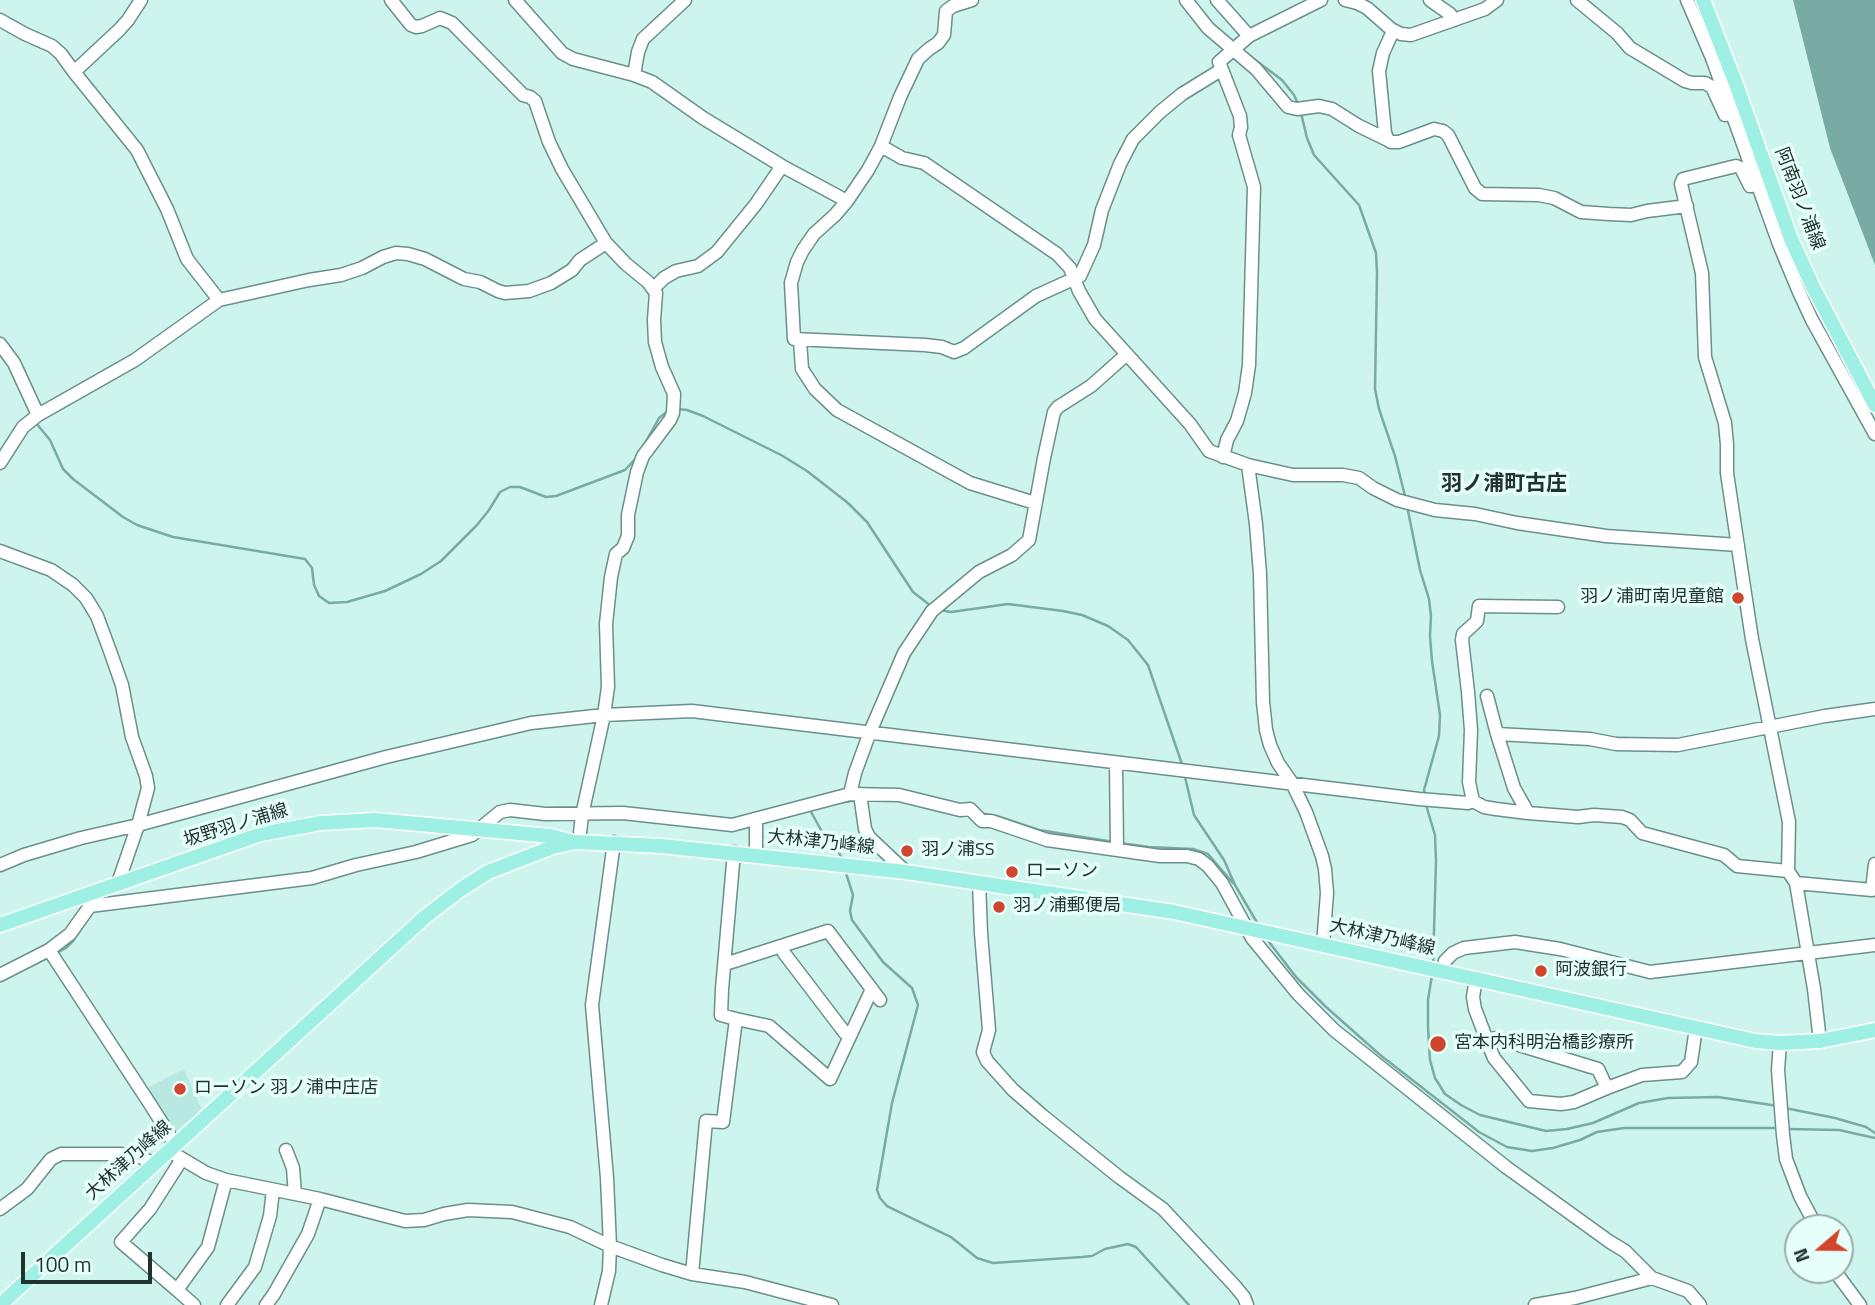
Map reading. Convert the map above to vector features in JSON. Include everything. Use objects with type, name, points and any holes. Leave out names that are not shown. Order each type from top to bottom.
[{"type":"main road","name":"阿南羽ノ浦線","points":[[1703,0],[1791,239],[1875,405]]},
{"type":"main road","name":"坂野羽ノ浦線","points":[[0,925],[90,900],[118,883],[261,834],[321,823],[376,820],[551,836],[577,842]]},
{"type":"main road","name":"大林津乃峰線","points":[[0,1305],[155,1164],[175,1152],[426,916],[488,872],[552,847],[577,842],[614,842],[734,852],[906,872],[1174,912],[1755,1041],[1820,1041],[1875,1030]]},
{"type":"street","points":[[74,72],[119,30],[141,0]]},
{"type":"street","points":[[391,0],[416,27],[440,18],[452,23],[523,95],[535,101],[549,142],[562,169],[606,243],[654,288],[656,293],[655,342],[674,394],[673,409],[670,420],[643,456],[628,515],[628,536],[623,548],[616,554],[606,624],[608,687],[577,842]]},
{"type":"street","points":[[515,0],[562,52],[573,59],[652,82],[703,118],[782,166],[847,201]]},
{"type":"street","points":[[634,75],[643,39],[685,0]]},
{"type":"street","points":[[971,0],[946,11],[944,34],[938,43],[918,59],[868,170],[847,201],[814,233],[797,262],[791,283],[794,339],[925,345],[954,352],[964,348],[1036,296],[1080,276],[1094,245],[1102,210],[1133,139],[1182,94],[1221,70]]},
{"type":"street","points":[[1186,0],[1208,28],[1256,69],[1288,107],[1301,109],[1319,106],[1332,109],[1391,142],[1399,142],[1434,129],[1443,131],[1475,188],[1482,194],[1539,195],[1554,198],[1581,212],[1609,214],[1631,215],[1687,206]]},
{"type":"street","points":[[1217,0],[1249,36]]},
{"type":"street","points":[[1223,457],[1245,393],[1249,365],[1254,187],[1239,135],[1240,116],[1219,62],[1249,36],[1321,0]]},
{"type":"street","points":[[1345,0],[1367,8],[1394,31],[1411,35],[1485,9],[1497,0]]},
{"type":"street","points":[[1430,0],[1454,20]]},
{"type":"street","points":[[1577,0],[1617,33],[1630,48],[1685,81],[1705,83],[1712,87],[1729,121],[1736,122]]},
{"type":"street","points":[[1687,0],[1736,122],[1779,244],[1812,320],[1875,434]]},
{"type":"street","points":[[0,20],[52,46],[61,54],[137,150],[167,209],[187,259],[219,300]]},
{"type":"street","points":[[1388,139],[1385,133],[1379,71],[1383,53],[1394,31]]},
{"type":"street","points":[[881,146],[902,158],[924,163],[1057,254],[1070,268],[1095,319],[1190,424],[1209,451],[1248,465],[1293,475],[1343,475],[1359,478],[1373,488],[1408,504],[1435,510],[1606,536],[1738,545]]},
{"type":"street","points":[[654,288],[676,271],[698,266],[717,252],[756,204],[782,166]]},
{"type":"street","points":[[1758,185],[1750,186],[1741,168],[1736,166],[1684,179],[1681,184],[1702,273],[1705,357],[1725,423],[1727,473],[1752,639],[1789,822],[1788,871],[1796,883],[1820,1041]]},
{"type":"street","points":[[0,463],[23,427],[34,417],[135,360],[219,300],[341,275],[396,253],[425,259],[464,279],[480,282],[498,291],[528,291],[551,283],[606,243]]},
{"type":"street","points":[[800,341],[802,369],[815,389],[838,410],[970,483],[1035,503]]},
{"type":"street","points":[[0,344],[14,363],[34,417]]},
{"type":"street","points":[[906,872],[864,829],[855,794],[855,773],[870,733],[904,653],[936,608],[979,572],[1012,555],[1030,540],[1054,412],[1091,386],[1126,354]]},
{"type":"street","points":[[1248,465],[1260,574],[1265,721],[1270,745],[1292,783],[1319,845],[1327,892],[1323,945]]},
{"type":"street","points":[[0,551],[51,570],[74,585],[86,598],[97,616],[122,685],[132,737],[148,788],[118,883]]},
{"type":"street","points":[[1473,801],[1469,782],[1471,730],[1463,634],[1477,621],[1479,606],[1558,607]]},
{"type":"street","points":[[1487,696],[1514,788],[1528,813]]},
{"type":"street","points":[[1497,734],[1590,739],[1616,744],[1678,745],[1825,716],[1875,709]]},
{"type":"street","points":[[0,865],[81,838],[386,757],[531,723],[692,710],[1425,800],[1468,803],[1473,801],[1496,810],[1578,817],[1622,817],[1630,820],[1642,834],[1724,855],[1737,866],[1788,871]]},
{"type":"street","points":[[1116,763],[1117,844]]},
{"type":"street","points":[[0,975],[49,950],[70,934],[90,900],[312,878],[356,864],[416,852],[472,835],[493,817],[510,810],[582,817],[623,813],[732,825],[855,794],[899,795],[960,810],[970,809],[982,821],[991,821],[1047,840],[1117,844],[1160,856],[1199,859],[1222,883],[1252,929],[1252,938],[1298,994],[1334,1030],[1506,1167],[1625,1251],[1652,1278],[1688,1291],[1700,1305]]},
{"type":"street","points":[[756,855],[757,819]]},
{"type":"street","points":[[601,1305],[609,1271],[610,1245],[592,1005],[614,842]]},
{"type":"street","points":[[725,964],[828,932],[876,995],[850,1036],[830,1079],[769,1026],[722,1015],[725,964],[734,852]]},
{"type":"street","points":[[1796,883],[1872,890],[1875,868]]},
{"type":"street","points":[[979,882],[989,1015],[989,1030],[984,1045],[987,1061],[1013,1090],[1033,1107],[1163,1209],[1234,1284],[1247,1305]]},
{"type":"street","points":[[1436,970],[1452,953],[1464,948],[1515,942],[1560,949],[1650,972],[1875,945]]},
{"type":"street","points":[[782,947],[845,1033],[850,1036]]},
{"type":"street","points":[[49,950],[150,1104],[169,1135],[175,1152],[206,1173],[226,1180],[320,1199],[405,1221],[424,1220],[468,1210],[512,1212],[570,1227],[610,1245],[692,1274],[745,1282],[832,1305]]},
{"type":"street","points":[[1476,979],[1473,997],[1486,1040],[1494,1058],[1529,1101],[1561,1104],[1574,1102],[1642,1076],[1682,1072],[1691,1062],[1696,1028]]},
{"type":"street","points":[[692,1274],[706,1121],[723,1122],[736,1019]]},
{"type":"street","points":[[1486,1040],[1496,1038],[1598,1069],[1607,1088]]},
{"type":"street","points":[[1780,1043],[1778,1070],[1786,1159],[1809,1214]]},
{"type":"street","points":[[286,1150],[293,1168],[295,1194]]},
{"type":"street","points":[[175,1152],[150,1209],[121,1242],[194,1305]]},
{"type":"street","points":[[0,1209],[27,1189],[51,1158],[61,1154],[120,1154],[138,1156],[155,1164]]},
{"type":"street","points":[[177,1290],[208,1248],[226,1180]]},
{"type":"street","points":[[227,1305],[255,1267],[270,1216],[273,1190]]},
{"type":"street","points":[[265,1305],[308,1234],[320,1199]]},
{"type":"street","points":[[1535,1305],[1575,1298],[1652,1278]]},
{"type":"street","points":[[1844,1284],[1860,1305]]},
{"type":"shaded area","points":[[1793,0],[1875,0],[1875,265],[1830,148]]},
{"type":"shaded area","points":[[184,1069],[202,1110],[173,1134],[145,1089]]},
{"type":"waterway","points":[[1246,53],[1282,80],[1298,104]]},
{"type":"waterway","points":[[1301,113],[1314,155],[1359,205],[1376,253],[1375,389],[1405,496]]},
{"type":"waterway","points":[[678,409],[703,416],[807,471],[848,503],[867,522],[913,592],[931,606]]},
{"type":"waterway","points":[[644,445],[659,418],[668,411]]},
{"type":"waterway","points":[[36,423],[50,440],[63,469],[123,517],[137,525],[173,537],[305,559],[312,568],[314,585],[319,596],[329,603],[347,602],[385,591],[421,574],[441,561],[477,525],[500,492],[510,487],[520,487],[546,497],[556,496],[625,470],[637,457]]},
{"type":"waterway","points":[[1407,506],[1429,599],[1432,661],[1440,715],[1439,736],[1424,790],[1425,795]]},
{"type":"waterway","points":[[940,610],[951,612],[1008,604],[1082,615],[1108,626],[1128,640],[1148,665],[1183,767]]},
{"type":"waterway","points":[[1184,773],[1194,815],[1224,860],[1259,926]]},
{"type":"waterway","points":[[839,803],[857,800]]},
{"type":"waterway","points":[[1426,805],[1435,835],[1433,965]]},
{"type":"waterway","points":[[810,810],[827,841],[835,842],[842,860]]},
{"type":"waterway","points":[[984,814],[1039,830],[1114,842]]},
{"type":"waterway","points":[[1120,843],[1193,849],[1208,854],[1233,883]]},
{"type":"waterway","points":[[845,870],[853,895],[850,911],[852,920],[883,962],[912,988],[918,1005],[892,1103],[877,1190],[880,1198],[887,1206],[951,1237],[977,1258],[993,1263],[1092,1256],[1105,1249],[1128,1244],[1136,1247],[1189,1305]]},
{"type":"waterway","points":[[57,953],[73,941],[89,917]]},
{"type":"waterway","points":[[1266,938],[1296,977],[1379,1054],[1479,1132],[1507,1147],[1532,1151],[1553,1148],[1597,1132],[1624,1128],[1777,1128]]},
{"type":"waterway","points":[[1432,975],[1428,1027],[1430,1060],[1435,1078],[1445,1094],[1480,1115],[1546,1131],[1593,1123],[1639,1103],[1668,1098],[1718,1097],[1778,1106]]},
{"type":"waterway","points":[[1785,1108],[1835,1118],[1866,1127],[1875,1133]]},
{"type":"waterway","points":[[1787,1129],[1839,1130],[1875,1138]]},
{"type":"place","name":"羽ノ浦町南児童館","points":[[1738,598]]},
{"type":"place","name":"羽ノ浦SS","points":[[907,851]]},
{"type":"place","name":"ローソン","points":[[1012,872]]},
{"type":"place","name":"羽ノ浦郵便局","points":[[999,907]]},
{"type":"place","name":"阿波銀行","points":[[1541,971]]},
{"type":"place","name":"宮本内科明治橋診療所","points":[[1438,1044]]},
{"type":"place","name":"ローソン 羽ノ浦中庄店","points":[[180,1089]]},
{"type":"district","name":"羽ノ浦町古庄","points":[[1504,485]]}]
